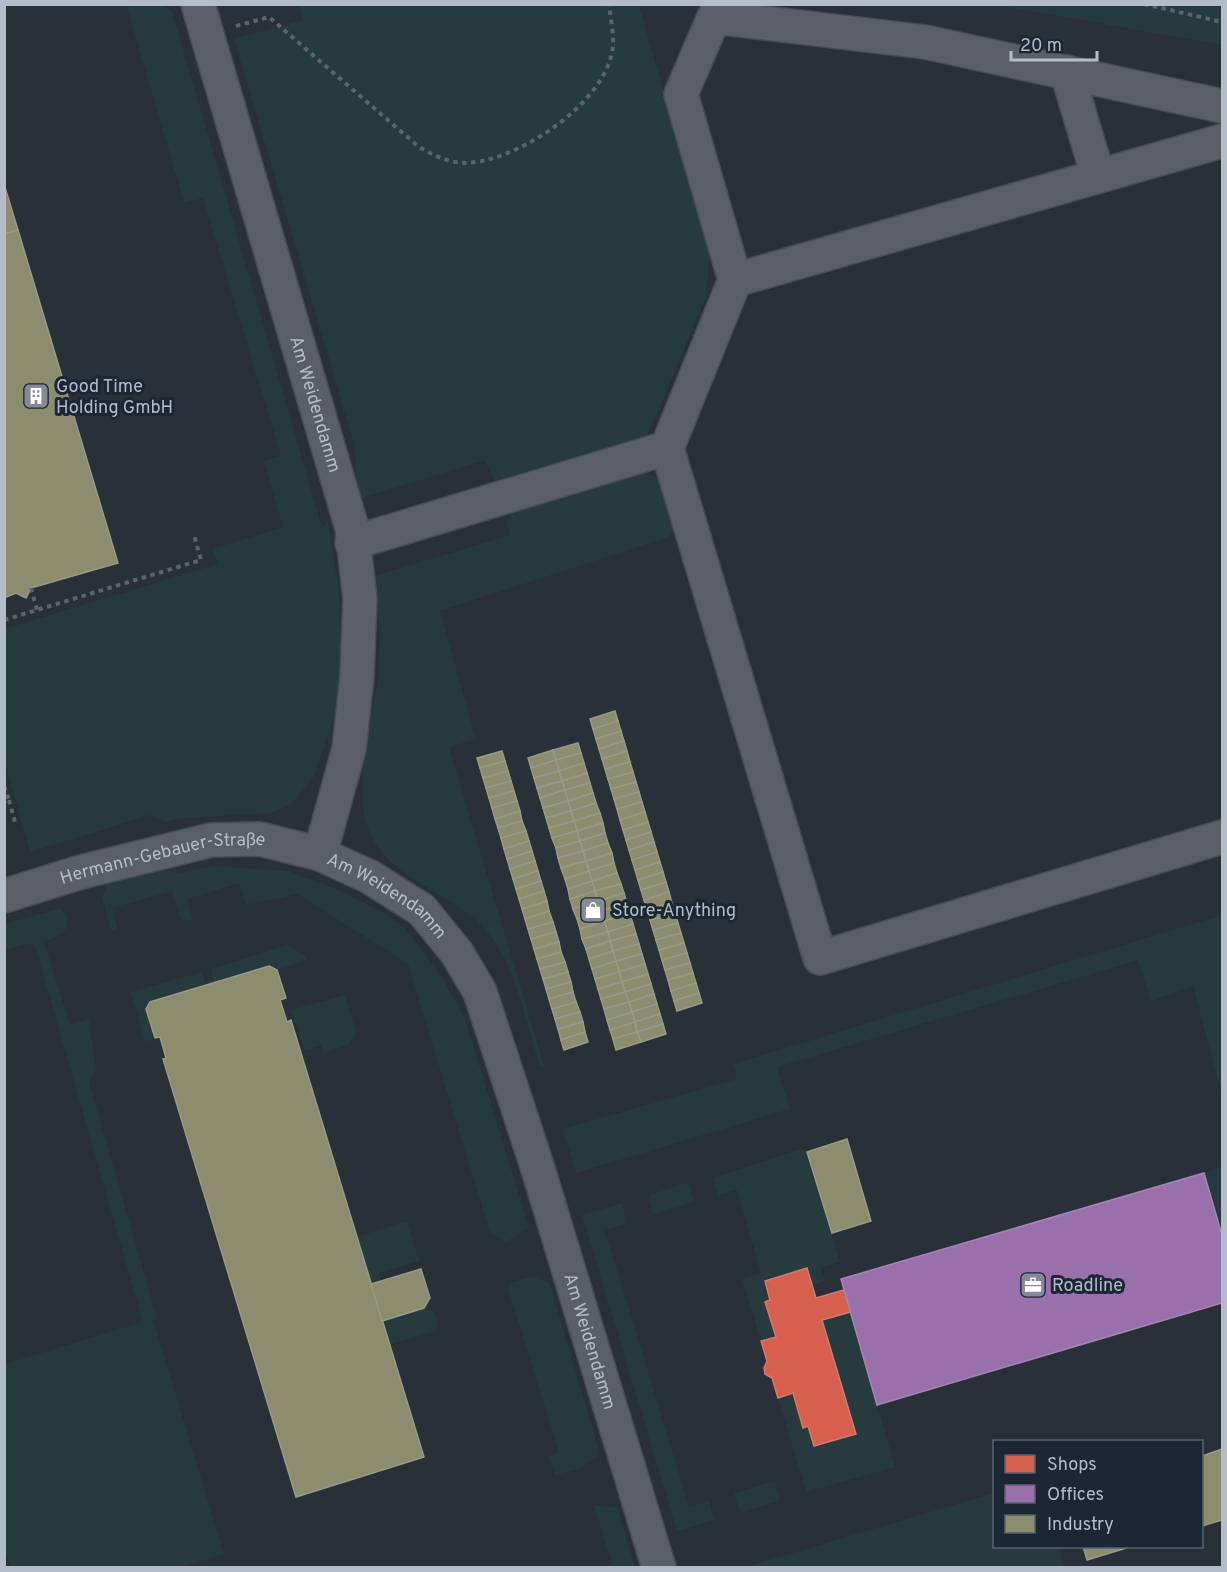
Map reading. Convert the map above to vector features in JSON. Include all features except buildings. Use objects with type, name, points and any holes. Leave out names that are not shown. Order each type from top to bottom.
[{"type":"street","name":"Am Weidendamm","points":[[198,4],[352,528],[360,599],[357,676],[349,749],[320,854],[370,877],[422,910],[458,953],[480,992],[538,1169],[659,1568]]},
{"type":"street","points":[[1222,106],[926,42],[714,17],[681,94],[735,280],[667,448],[820,958],[1222,837]]},
{"type":"street","points":[[1067,72],[1098,176]]},
{"type":"street","points":[[735,280],[1222,141]]},
{"type":"street","points":[[352,543],[667,448]]},
{"type":"street","name":"Hermann-Gebauer-Straße","points":[[4,896],[81,872],[211,840],[260,839],[320,854]]},
{"type":"path","points":[[268,17],[419,147],[444,160],[476,163],[515,149],[550,131],[577,110],[602,80],[613,46],[609,4]]},
{"type":"path","points":[[1144,4],[1222,22]]},
{"type":"path","points":[[4,620],[201,560],[194,535]]},
{"type":"path","points":[[31,588],[37,610]]},
{"type":"path","points":[[4,786],[16,826]]},
{"type":"green space","points":[[163,5],[172,11],[322,527],[328,522],[339,593],[341,681],[331,728],[313,778],[290,805],[271,813],[183,818],[166,822],[150,815],[30,852],[5,762],[4,629],[218,564],[212,549],[283,527],[264,461],[281,456],[203,198],[184,203],[127,7]]},
{"type":"green space","points":[[299,5],[639,5],[710,252],[706,297],[651,428],[645,436],[495,481],[485,460],[359,499],[354,443],[234,39],[303,20]]},
{"type":"green space","points":[[997,5],[1222,5],[1222,45]]},
{"type":"green space","points":[[644,473],[667,480],[679,525],[668,537],[440,611],[476,739],[449,747],[544,1066],[540,1067],[511,973],[493,940],[468,913],[391,862],[379,849],[370,833],[364,814],[362,793],[363,771],[379,662],[379,619],[375,576],[510,535],[506,521],[512,519],[510,513]]},
{"type":"green space","points":[[217,866],[288,871],[334,888],[386,914],[405,928],[442,977],[465,1019],[529,1227],[506,1242],[490,1233],[408,964],[298,894],[246,905],[239,883],[187,899],[193,920],[184,921],[180,918],[172,891],[112,908],[117,928],[113,931],[110,928],[102,897],[109,881],[157,868],[177,873]]},
{"type":"green space","points":[[60,908],[67,916],[65,931],[44,942],[70,1025],[89,1019],[96,1069],[89,1082],[157,1318],[153,1320],[224,1554],[181,1567],[10,1567],[5,1551],[5,1364],[143,1322],[36,949],[31,943],[5,950],[5,924]]},
{"type":"green space","points":[[1222,915],[1222,1095],[1193,986],[1151,1001],[1138,960],[777,1067],[790,1109],[576,1173],[563,1129],[737,1079],[733,1064]]},
{"type":"green space","points":[[288,945],[306,956],[307,960],[277,970],[269,966],[214,983],[211,969]]},
{"type":"green space","points":[[202,972],[206,985],[150,1002],[146,1009],[155,1038],[145,1042],[131,992]]},
{"type":"green space","points":[[345,995],[356,1032],[349,1044],[324,1053],[321,1045],[305,1050],[291,1010]]},
{"type":"green space","points":[[801,1149],[807,1152],[840,1262],[821,1268],[825,1281],[812,1286],[807,1268],[765,1281],[770,1300],[765,1302],[776,1337],[761,1341],[742,1279],[761,1273],[737,1190],[718,1195],[713,1178]]},
{"type":"green space","points":[[1222,1167],[1222,1235],[1204,1173]]},
{"type":"green space","points":[[686,1183],[689,1185],[694,1202],[653,1215],[648,1198],[650,1195]]},
{"type":"green space","points":[[622,1203],[627,1223],[605,1230],[689,1507],[709,1501],[714,1520],[677,1531],[582,1215]]},
{"type":"green space","points":[[407,1221],[419,1261],[379,1273],[382,1281],[371,1284],[356,1237]]},
{"type":"green space","points":[[532,1276],[550,1284],[600,1454],[581,1468],[555,1475],[549,1456],[559,1452],[508,1289],[512,1282]]},
{"type":"green space","points":[[424,1308],[435,1313],[438,1326],[435,1331],[389,1345],[382,1321]]},
{"type":"green space","points":[[851,1312],[895,1467],[806,1492],[778,1398],[793,1393],[803,1427],[808,1426],[814,1446],[855,1434],[822,1320]]},
{"type":"green space","points":[[775,1481],[780,1497],[778,1501],[743,1512],[739,1509],[734,1493]]},
{"type":"green space","points":[[993,1493],[993,1548],[1059,1548],[1064,1567],[746,1567]]},
{"type":"green space","points":[[594,1505],[618,1508],[635,1567],[613,1567]]},
{"type":"place","name":"Good Time Holding GmbH","points":[[36,396]]},
{"type":"place","name":"Store-Anything","points":[[593,910]]},
{"type":"place","name":"Roadline","points":[[1033,1285]]}]
